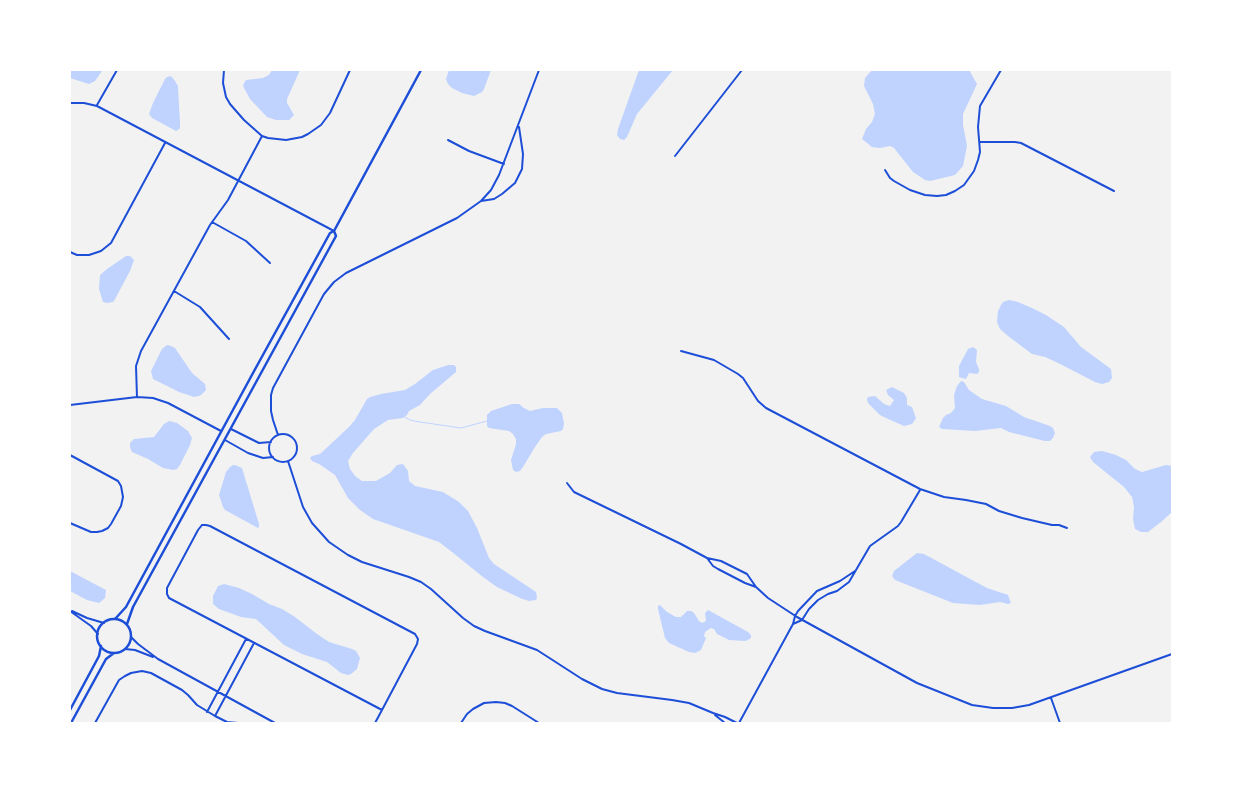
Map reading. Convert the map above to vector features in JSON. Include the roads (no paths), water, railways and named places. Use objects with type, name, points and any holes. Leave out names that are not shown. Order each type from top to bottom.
[{"type":"street","points":[[97,106],[116,70]]},
{"type":"street","points":[[224,70],[224,91],[230,104],[244,120],[262,136],[286,140],[308,134],[321,126],[330,113],[350,70]]},
{"type":"street","points":[[116,619],[126,607],[330,233],[334,231],[422,70]]},
{"type":"street","points":[[278,435],[271,411],[271,396],[319,302],[329,288],[346,273],[457,218],[491,190],[504,164],[539,70]]},
{"type":"street","points":[[675,156],[742,70]]},
{"type":"street","points":[[886,170],[894,182],[925,195],[946,195],[968,181],[974,171],[980,152],[978,127],[980,106],[1001,70]]},
{"type":"street","points":[[70,103],[84,103],[97,106],[334,231],[336,236],[133,607],[127,624]]},
{"type":"street","points":[[480,201],[494,199],[515,183],[522,169],[523,154],[519,125]]},
{"type":"street","points":[[137,397],[136,374],[138,359],[212,222],[226,204],[262,136]]},
{"type":"street","points":[[448,140],[469,151],[504,164]]},
{"type":"street","points":[[979,142],[1015,142],[1021,144],[1114,192]]},
{"type":"street","points":[[70,252],[84,256],[96,254],[111,244],[164,143]]},
{"type":"street","points":[[212,222],[246,241],[270,263]]},
{"type":"street","points":[[174,291],[200,307],[228,339]]},
{"type":"street","points":[[681,351],[714,360],[743,378],[758,401],[766,408],[920,489],[944,497],[986,504],[999,511],[1022,518],[1067,528]]},
{"type":"street","points":[[70,405],[137,397],[153,398],[168,402],[221,431]]},
{"type":"street","points":[[231,429],[259,443],[271,442]]},
{"type":"street","points":[[278,435],[291,436],[296,443],[297,452],[288,461],[278,461],[269,450],[271,442],[278,435]]},
{"type":"street","points":[[225,440],[248,453],[263,458],[273,457]]},
{"type":"street","points":[[70,454],[113,478],[121,486],[123,496],[118,511],[108,528],[91,532],[70,523]]},
{"type":"street","points":[[288,461],[299,497],[307,515],[329,542],[348,556],[421,582],[474,626],[537,650],[582,679],[602,689],[616,693],[681,701],[738,723],[793,624],[795,616],[813,595],[855,571]]},
{"type":"street","points":[[567,483],[574,492],[707,558],[722,560],[747,574],[756,587],[768,598],[802,620],[917,682],[972,705],[993,708],[1012,708],[1029,705],[1172,654]]},
{"type":"street","points":[[793,624],[802,620],[813,605],[849,582],[870,546],[894,530],[901,522],[920,489]]},
{"type":"street","points":[[375,723],[382,710],[417,644],[416,634],[210,526],[202,525],[167,588],[167,596],[382,710]]},
{"type":"street","points":[[707,558],[718,569],[756,587]]},
{"type":"street","points":[[826,588],[828,594]]},
{"type":"street","points":[[70,611],[104,623]]},
{"type":"street","points":[[70,611],[91,626],[98,634]]},
{"type":"street","points":[[71,723],[106,659],[114,653],[125,649],[130,643],[131,637],[127,624],[120,620],[111,619],[100,628],[98,641],[107,651],[114,653]]},
{"type":"street","points":[[131,637],[158,659]]},
{"type":"street","points":[[207,712],[246,639]]},
{"type":"street","points":[[215,716],[254,643]]},
{"type":"street","points":[[70,710],[99,656],[101,646]]},
{"type":"street","points":[[125,649],[135,650],[158,659],[275,723]]},
{"type":"street","points":[[95,723],[119,680],[131,673],[142,671],[155,675],[182,690],[196,705],[207,712],[227,722],[238,723]]},
{"type":"street","points":[[1051,698],[1060,723]]},
{"type":"street","points":[[462,723],[467,714],[473,709],[484,704],[496,702],[512,706],[539,723]]},
{"type":"street","points":[[713,713],[724,723]]},
{"type":"water","points":[[70,70],[102,71],[95,81],[89,84],[70,78]]},
{"type":"water","points":[[272,70],[300,70],[287,99],[287,103],[294,115],[289,120],[276,120],[267,117],[250,99],[244,88],[243,85],[246,80],[263,78],[269,75]]},
{"type":"water","points":[[449,70],[491,70],[484,89],[474,96],[462,93],[448,84],[446,79]]},
{"type":"water","points":[[639,70],[673,70],[637,114],[624,140],[620,139],[617,135],[618,129]]},
{"type":"water","points":[[872,70],[969,70],[977,84],[963,114],[967,146],[963,166],[955,175],[930,181],[925,180],[913,172],[894,148],[890,146],[872,147],[862,139],[875,114],[873,104],[864,86],[865,78]]},
{"type":"water","points":[[171,76],[178,86],[180,128],[176,131],[152,118],[149,114],[165,79]]},
{"type":"water","points":[[126,256],[130,256],[134,260],[130,271],[114,301],[103,302],[99,289],[100,275]]},
{"type":"water","points":[[1009,300],[1032,308],[1064,327],[1081,347],[1111,369],[1112,378],[1109,382],[1102,384],[1095,382],[1045,357],[1032,354],[1008,336],[1000,329],[997,322],[998,311],[1001,305]]},
{"type":"water","points":[[167,345],[175,348],[192,373],[205,384],[206,390],[201,395],[194,397],[179,392],[153,379],[151,371],[162,349]]},
{"type":"water","points":[[973,347],[977,350],[976,362],[979,372],[977,374],[969,373],[966,379],[959,377],[959,366],[968,349]]},
{"type":"water","points":[[454,365],[456,372],[403,418],[388,420],[374,429],[348,461],[350,469],[362,481],[376,481],[390,473],[397,465],[403,464],[408,471],[409,481],[415,486],[443,492],[459,502],[468,511],[489,558],[494,564],[536,592],[536,600],[529,601],[520,598],[497,587],[439,542],[373,519],[348,498],[335,475],[310,458],[320,454],[349,427],[367,399],[381,394],[405,390],[433,370]]},
{"type":"water","points":[[961,381],[964,382],[969,390],[982,399],[1006,406],[1024,417],[1050,426],[1055,433],[1053,438],[1050,441],[1045,441],[1009,432],[1001,428],[975,431],[942,429],[939,427],[943,418],[955,408],[954,395]]},
{"type":"water","points":[[892,387],[904,393],[907,398],[907,405],[912,407],[916,418],[912,424],[904,426],[886,418],[880,415],[868,403],[868,397],[875,396],[884,404],[890,406],[894,400],[888,395],[886,390]]},
{"type":"water","points":[[512,404],[519,404],[530,411],[543,408],[557,408],[562,413],[564,424],[561,431],[546,434],[542,437],[523,467],[520,471],[516,472],[513,470],[511,460],[516,444],[513,434],[509,431],[489,428],[487,426],[487,415],[491,411]]},
{"type":"water","points":[[169,421],[177,423],[188,431],[192,438],[180,465],[177,469],[173,470],[163,468],[132,452],[130,447],[130,443],[134,439],[154,437],[164,424]]},
{"type":"water","points":[[1102,451],[1126,460],[1135,469],[1142,472],[1166,465],[1172,466],[1172,512],[1148,532],[1141,532],[1135,529],[1132,497],[1124,487],[1093,462],[1090,457],[1094,452]]},
{"type":"water","points":[[233,465],[242,468],[259,524],[258,528],[225,510],[223,507],[219,495],[226,472]]},
{"type":"water","points":[[917,553],[924,554],[987,588],[1008,595],[1011,603],[1000,602],[980,605],[953,603],[895,580],[892,576],[894,571]]},
{"type":"water","points":[[70,571],[106,590],[105,598],[99,603],[87,600],[70,591]]},
{"type":"water","points":[[224,584],[239,588],[282,609],[329,642],[356,651],[360,658],[357,669],[348,675],[341,673],[327,662],[302,654],[284,645],[256,619],[241,617],[219,609],[213,604],[213,596],[218,586]]},
{"type":"water","points":[[660,605],[676,617],[681,617],[687,611],[691,611],[702,623],[706,621],[705,613],[708,610],[748,632],[751,638],[746,641],[729,640],[717,634],[711,628],[705,632],[704,636],[706,638],[701,650],[695,653],[689,652],[669,643],[665,638],[658,609]]},
{"type":"waterway","points":[[405,417],[420,422],[461,428],[487,421]]}]
